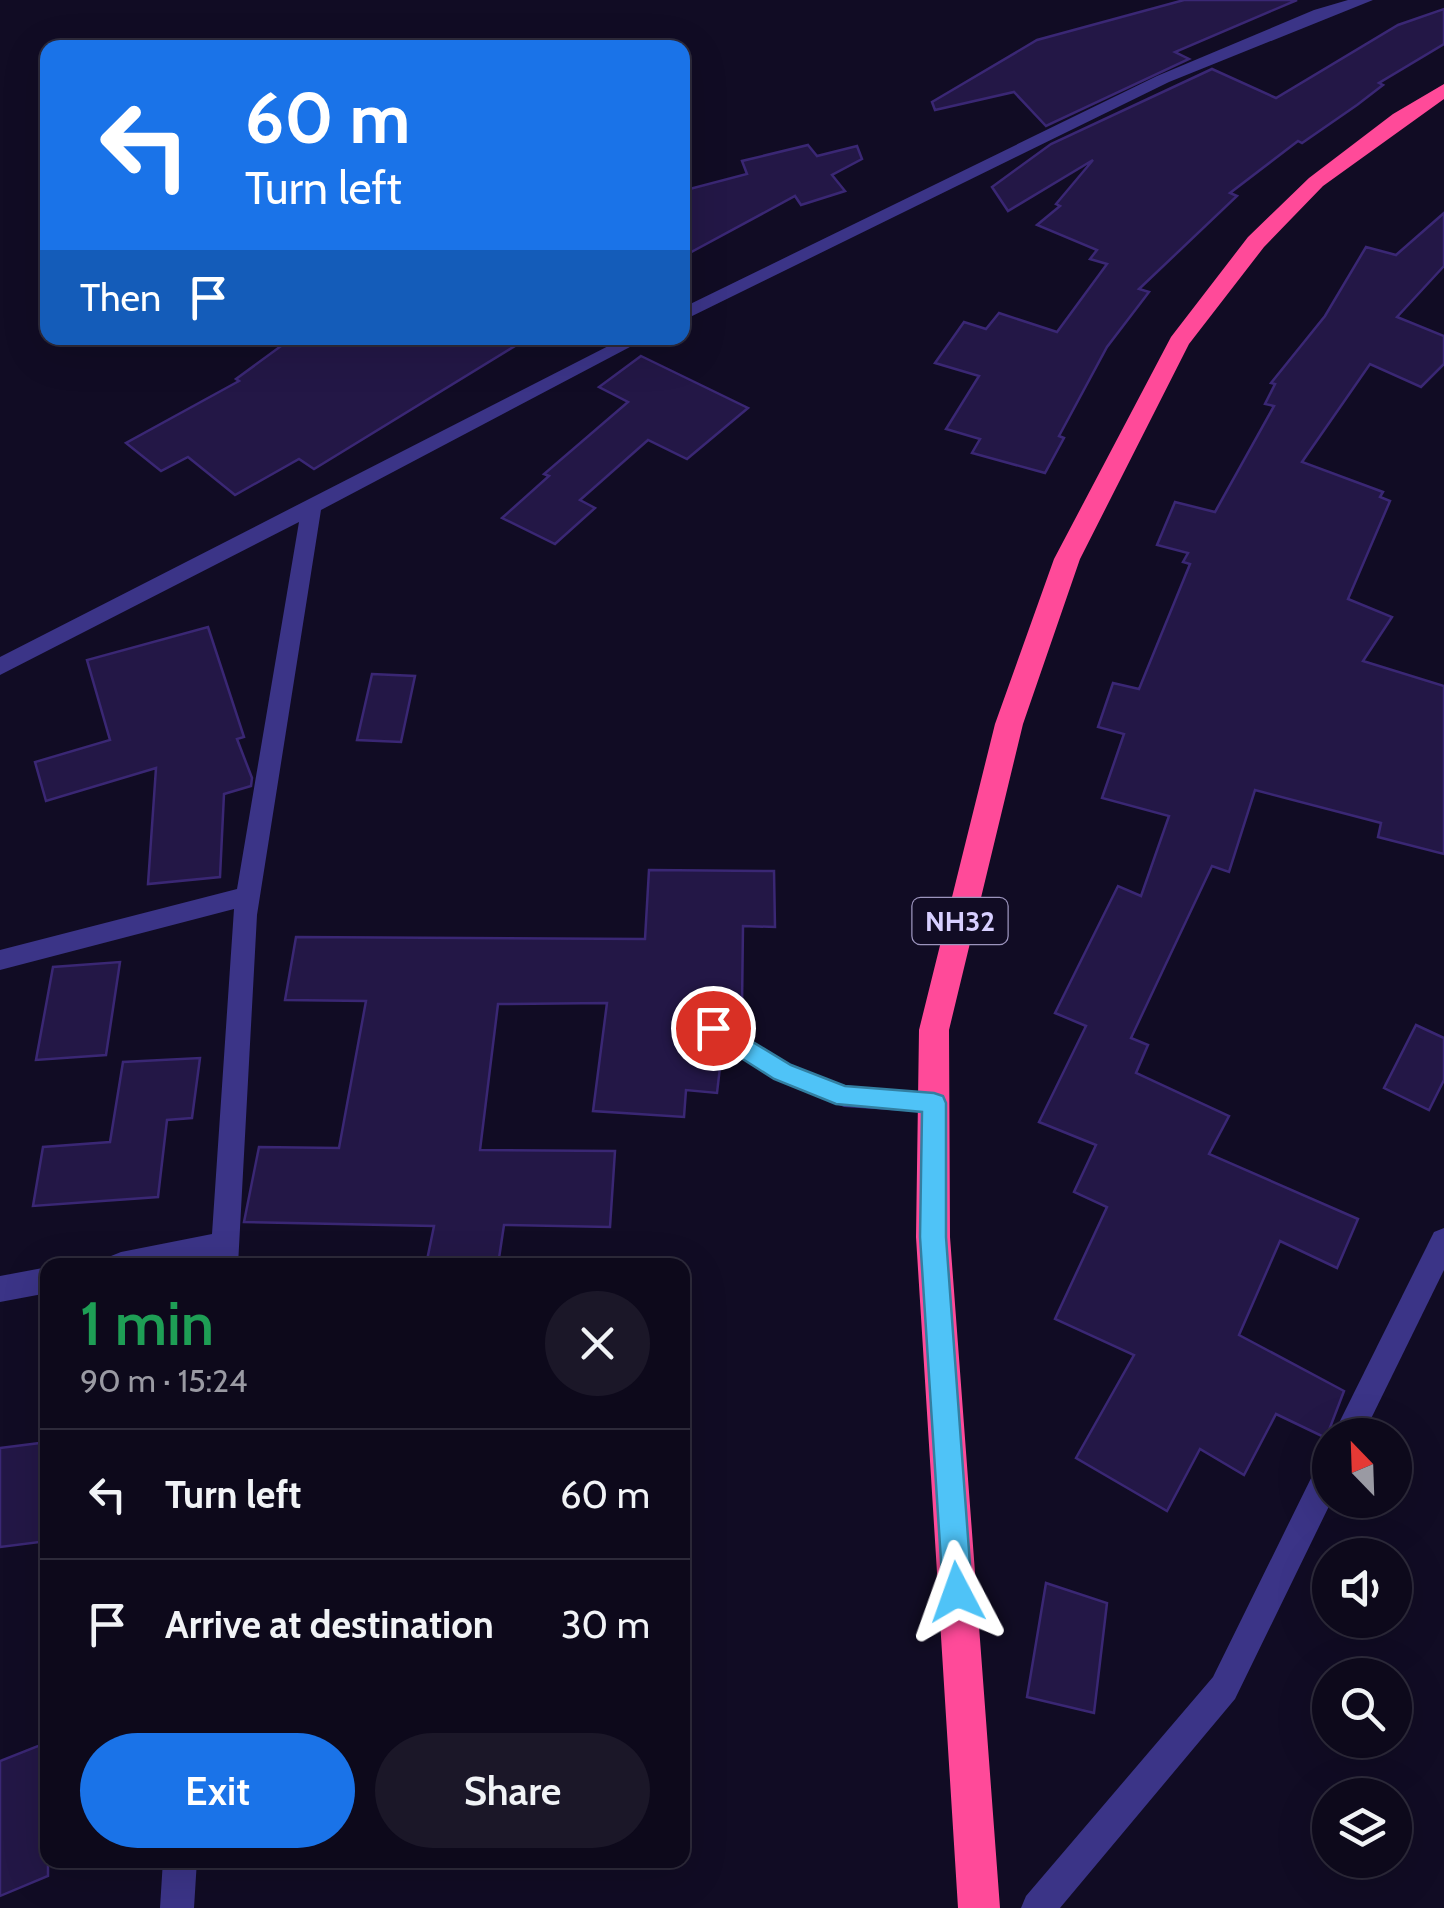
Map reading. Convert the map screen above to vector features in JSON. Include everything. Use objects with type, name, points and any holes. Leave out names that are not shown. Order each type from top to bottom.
[{"type":"highway","name":"NH32","points":[[979,1908],[933,1237],[934,1030],[1009,724],[1067,559],[1179,342],[1256,242],[1316,182],[1444,90]]},
{"type":"street","points":[[690,311],[1163,78],[1320,13],[1365,0]]},
{"type":"street","points":[[0,667],[624,345]]},
{"type":"street","points":[[187,1258],[224,1254],[248,896],[312,504]]},
{"type":"street","points":[[0,960],[248,896]]},
{"type":"street","points":[[1356,1418],[1444,1241]]},
{"type":"street","points":[[0,1290],[40,1282]]},
{"type":"street","points":[[1038,1908],[1224,1688],[1312,1509]]},
{"type":"street","points":[[177,1908],[180,1868]]},
{"type":"lane","points":[[713,1028],[782,1072],[844,1096],[934,1103]]},
{"type":"building","points":[[1184,0],[1297,0],[1175,52],[1189,59],[1046,126],[1014,92],[935,110],[932,102],[1037,40]]},
{"type":"building","points":[[1444,9],[1444,44],[1379,83],[1383,85],[1357,105],[1302,143],[1298,141],[1230,193],[1237,196],[1139,289],[1149,292],[1107,347],[1059,436],[1064,438],[1045,473],[972,453],[980,439],[946,429],[979,376],[935,363],[964,322],[986,329],[999,313],[1057,332],[1107,264],[1090,259],[1097,250],[1037,225],[1060,206],[1056,204],[1093,160],[1008,211],[992,187],[1051,144],[1212,69],[1276,98],[1398,25]]},
{"type":"building","points":[[808,145],[817,156],[857,146],[862,159],[832,175],[845,191],[801,205],[795,196],[690,253],[690,189],[747,174],[742,161]]},
{"type":"building","points":[[1444,213],[1444,266],[1397,317],[1444,336],[1444,364],[1421,387],[1370,364],[1302,462],[1383,492],[1380,497],[1390,501],[1348,599],[1392,617],[1363,661],[1444,686],[1444,854],[1378,837],[1381,823],[1255,790],[1229,872],[1212,866],[1131,1038],[1148,1045],[1136,1073],[1229,1116],[1209,1154],[1358,1219],[1337,1268],[1280,1241],[1239,1335],[1344,1391],[1334,1418],[1312,1418],[1312,1431],[1276,1414],[1244,1475],[1200,1449],[1167,1511],[1076,1458],[1134,1355],[1055,1319],[1107,1207],[1074,1192],[1096,1145],[1039,1122],[1086,1026],[1055,1013],[1118,886],[1141,896],[1169,816],[1102,798],[1124,734],[1098,727],[1113,683],[1139,689],[1190,564],[1183,562],[1188,553],[1157,545],[1175,502],[1215,512],[1274,406],[1265,404],[1275,384],[1271,383],[1325,316],[1366,247],[1396,255]]},
{"type":"building","points":[[282,345],[517,345],[314,469],[299,459],[235,495],[188,457],[161,471],[126,443],[239,381],[236,379]]},
{"type":"building","points":[[641,356],[748,408],[687,459],[648,440],[580,500],[595,508],[555,544],[502,518],[549,476],[544,474],[628,402],[599,387]]},
{"type":"building","points":[[208,627],[244,737],[237,739],[252,778],[251,786],[224,794],[220,877],[148,884],[156,768],[46,801],[35,762],[110,740],[87,660]]},
{"type":"building","points":[[372,674],[415,676],[401,742],[357,740]]},
{"type":"building","points":[[649,870],[774,871],[775,927],[743,926],[742,1006],[726,1006],[724,1020],[712,1014],[698,1026],[703,1038],[722,1050],[717,1093],[686,1090],[684,1117],[593,1111],[607,1003],[498,1004],[480,1150],[615,1151],[610,1227],[504,1225],[499,1258],[427,1258],[434,1226],[244,1222],[259,1147],[339,1148],[366,1001],[285,1000],[296,937],[645,939]]},
{"type":"building","points":[[120,962],[106,1055],[36,1060],[53,967]]},
{"type":"building","points":[[1416,1025],[1444,1038],[1444,1080],[1429,1110],[1384,1088]]},
{"type":"building","points":[[200,1058],[192,1118],[167,1120],[158,1197],[33,1206],[43,1147],[110,1142],[123,1062]]},
{"type":"building","points":[[40,1443],[40,1542],[0,1547],[0,1448]]},
{"type":"building","points":[[1046,1583],[1107,1603],[1094,1713],[1027,1697]]},
{"type":"building","points":[[40,1745],[40,1868],[48,1868],[48,1876],[0,1896],[0,1761]]},
{"type":"route","points":[[713,1028],[782,1072],[844,1096],[934,1103],[933,1237],[957,1592]]}]
